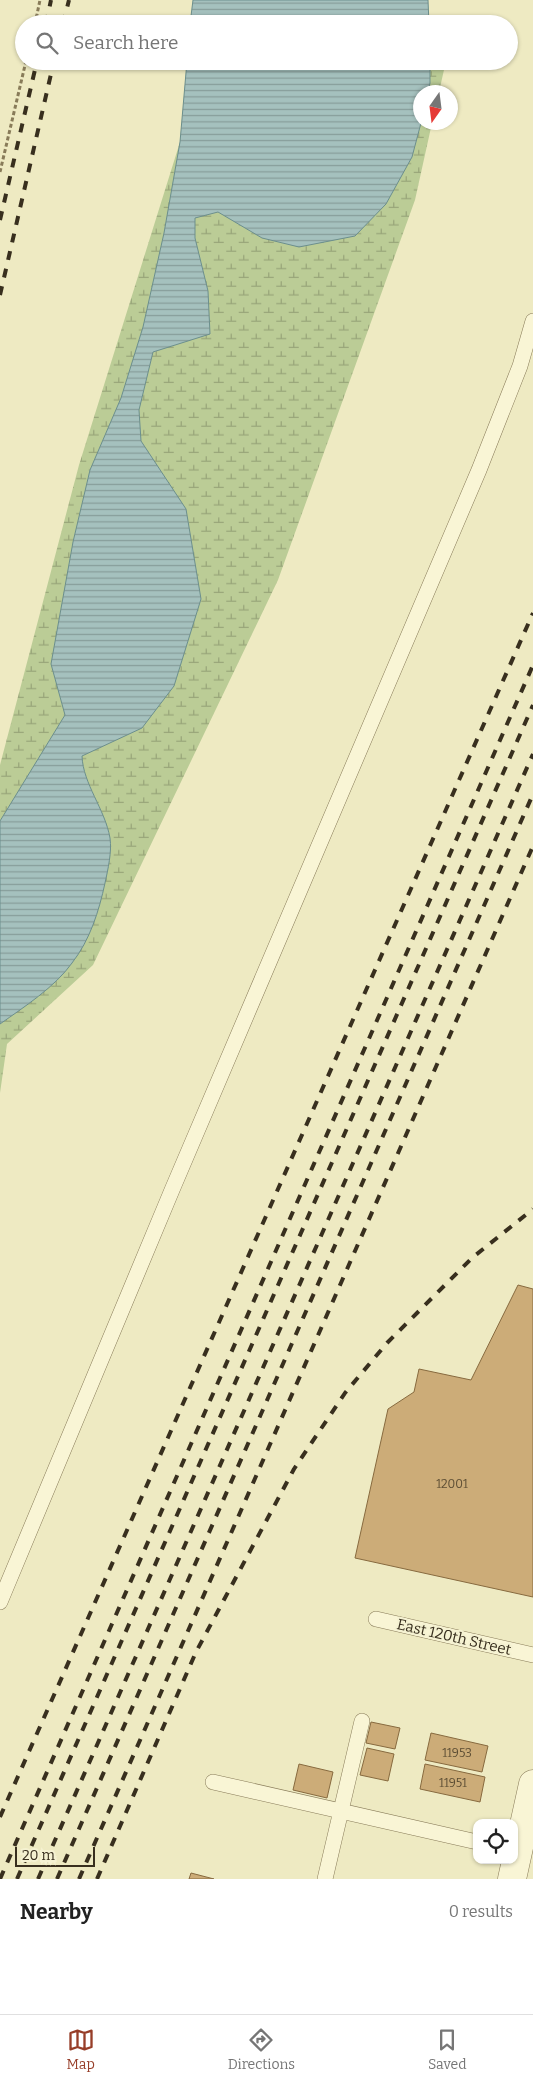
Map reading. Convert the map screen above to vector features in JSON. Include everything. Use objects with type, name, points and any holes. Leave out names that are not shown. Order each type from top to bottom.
[{"type":"street","points":[[518,1843],[533,1784]]},
{"type":"street","points":[[512,1879],[514,1864]]},
{"type":"lane","points":[[0,1602],[172,1190],[479,470],[520,366],[533,321]]},
{"type":"lane","name":"East 120th Street","points":[[376,1619],[533,1655]]},
{"type":"lane","points":[[325,1879],[362,1720]]},
{"type":"lane","points":[[213,1782],[473,1841]]},
{"type":"path","points":[[37,15],[40,0]]},
{"type":"path","points":[[0,172],[24,70]]},
{"type":"green space","points":[[189,70],[444,70],[441,85],[413,85],[413,130],[430,130],[415,200],[278,580],[93,965],[7,1044],[0,1093],[0,765],[79,465],[180,142]]},
{"type":"water","points":[[193,0],[428,0],[429,15],[191,15]]},
{"type":"water","points":[[186,70],[430,70],[430,85],[413,85],[413,130],[419,130],[412,157],[386,204],[355,236],[299,247],[262,238],[218,212],[195,218],[195,238],[208,291],[210,334],[153,352],[139,410],[141,441],[186,509],[201,599],[174,686],[142,728],[82,756],[86,777],[104,817],[110,838],[109,861],[103,894],[89,935],[78,954],[57,980],[39,996],[0,1024],[0,821],[65,715],[51,664],[73,542],[90,470],[121,398],[143,327],[164,233],[180,142]]},
{"type":"building","points":[[518,1285],[533,1289],[533,1597],[355,1558],[388,1409],[414,1392],[419,1369],[471,1380]]},
{"type":"building","points":[[371,1722],[400,1728],[395,1749],[366,1743]]},
{"type":"building","points":[[431,1733],[488,1746],[482,1772],[425,1760]]},
{"type":"building","points":[[367,1748],[394,1754],[388,1781],[360,1775]]},
{"type":"building","points":[[299,1764],[333,1772],[327,1798],[293,1790]]},
{"type":"building","points":[[425,1764],[485,1777],[480,1802],[420,1789]]},
{"type":"building","points":[[191,1873],[214,1879],[189,1879]]},
{"type":"railway","points":[[48,15],[51,0]]},
{"type":"railway","points":[[65,15],[69,0]]},
{"type":"railway","points":[[0,220],[35,70]]},
{"type":"railway","points":[[0,295],[52,70]]},
{"type":"railway","points":[[0,1817],[533,613]]},
{"type":"railway","points":[[0,1879],[533,665]]},
{"type":"railway","points":[[17,1879],[533,705]]},
{"type":"railway","points":[[38,1879],[533,754]]},
{"type":"railway","points":[[57,1879],[533,794]]},
{"type":"railway","points":[[79,1879],[533,846]]},
{"type":"railway","points":[[97,1879],[196,1652],[294,1469],[345,1393],[387,1343],[472,1258],[533,1209]]}]
